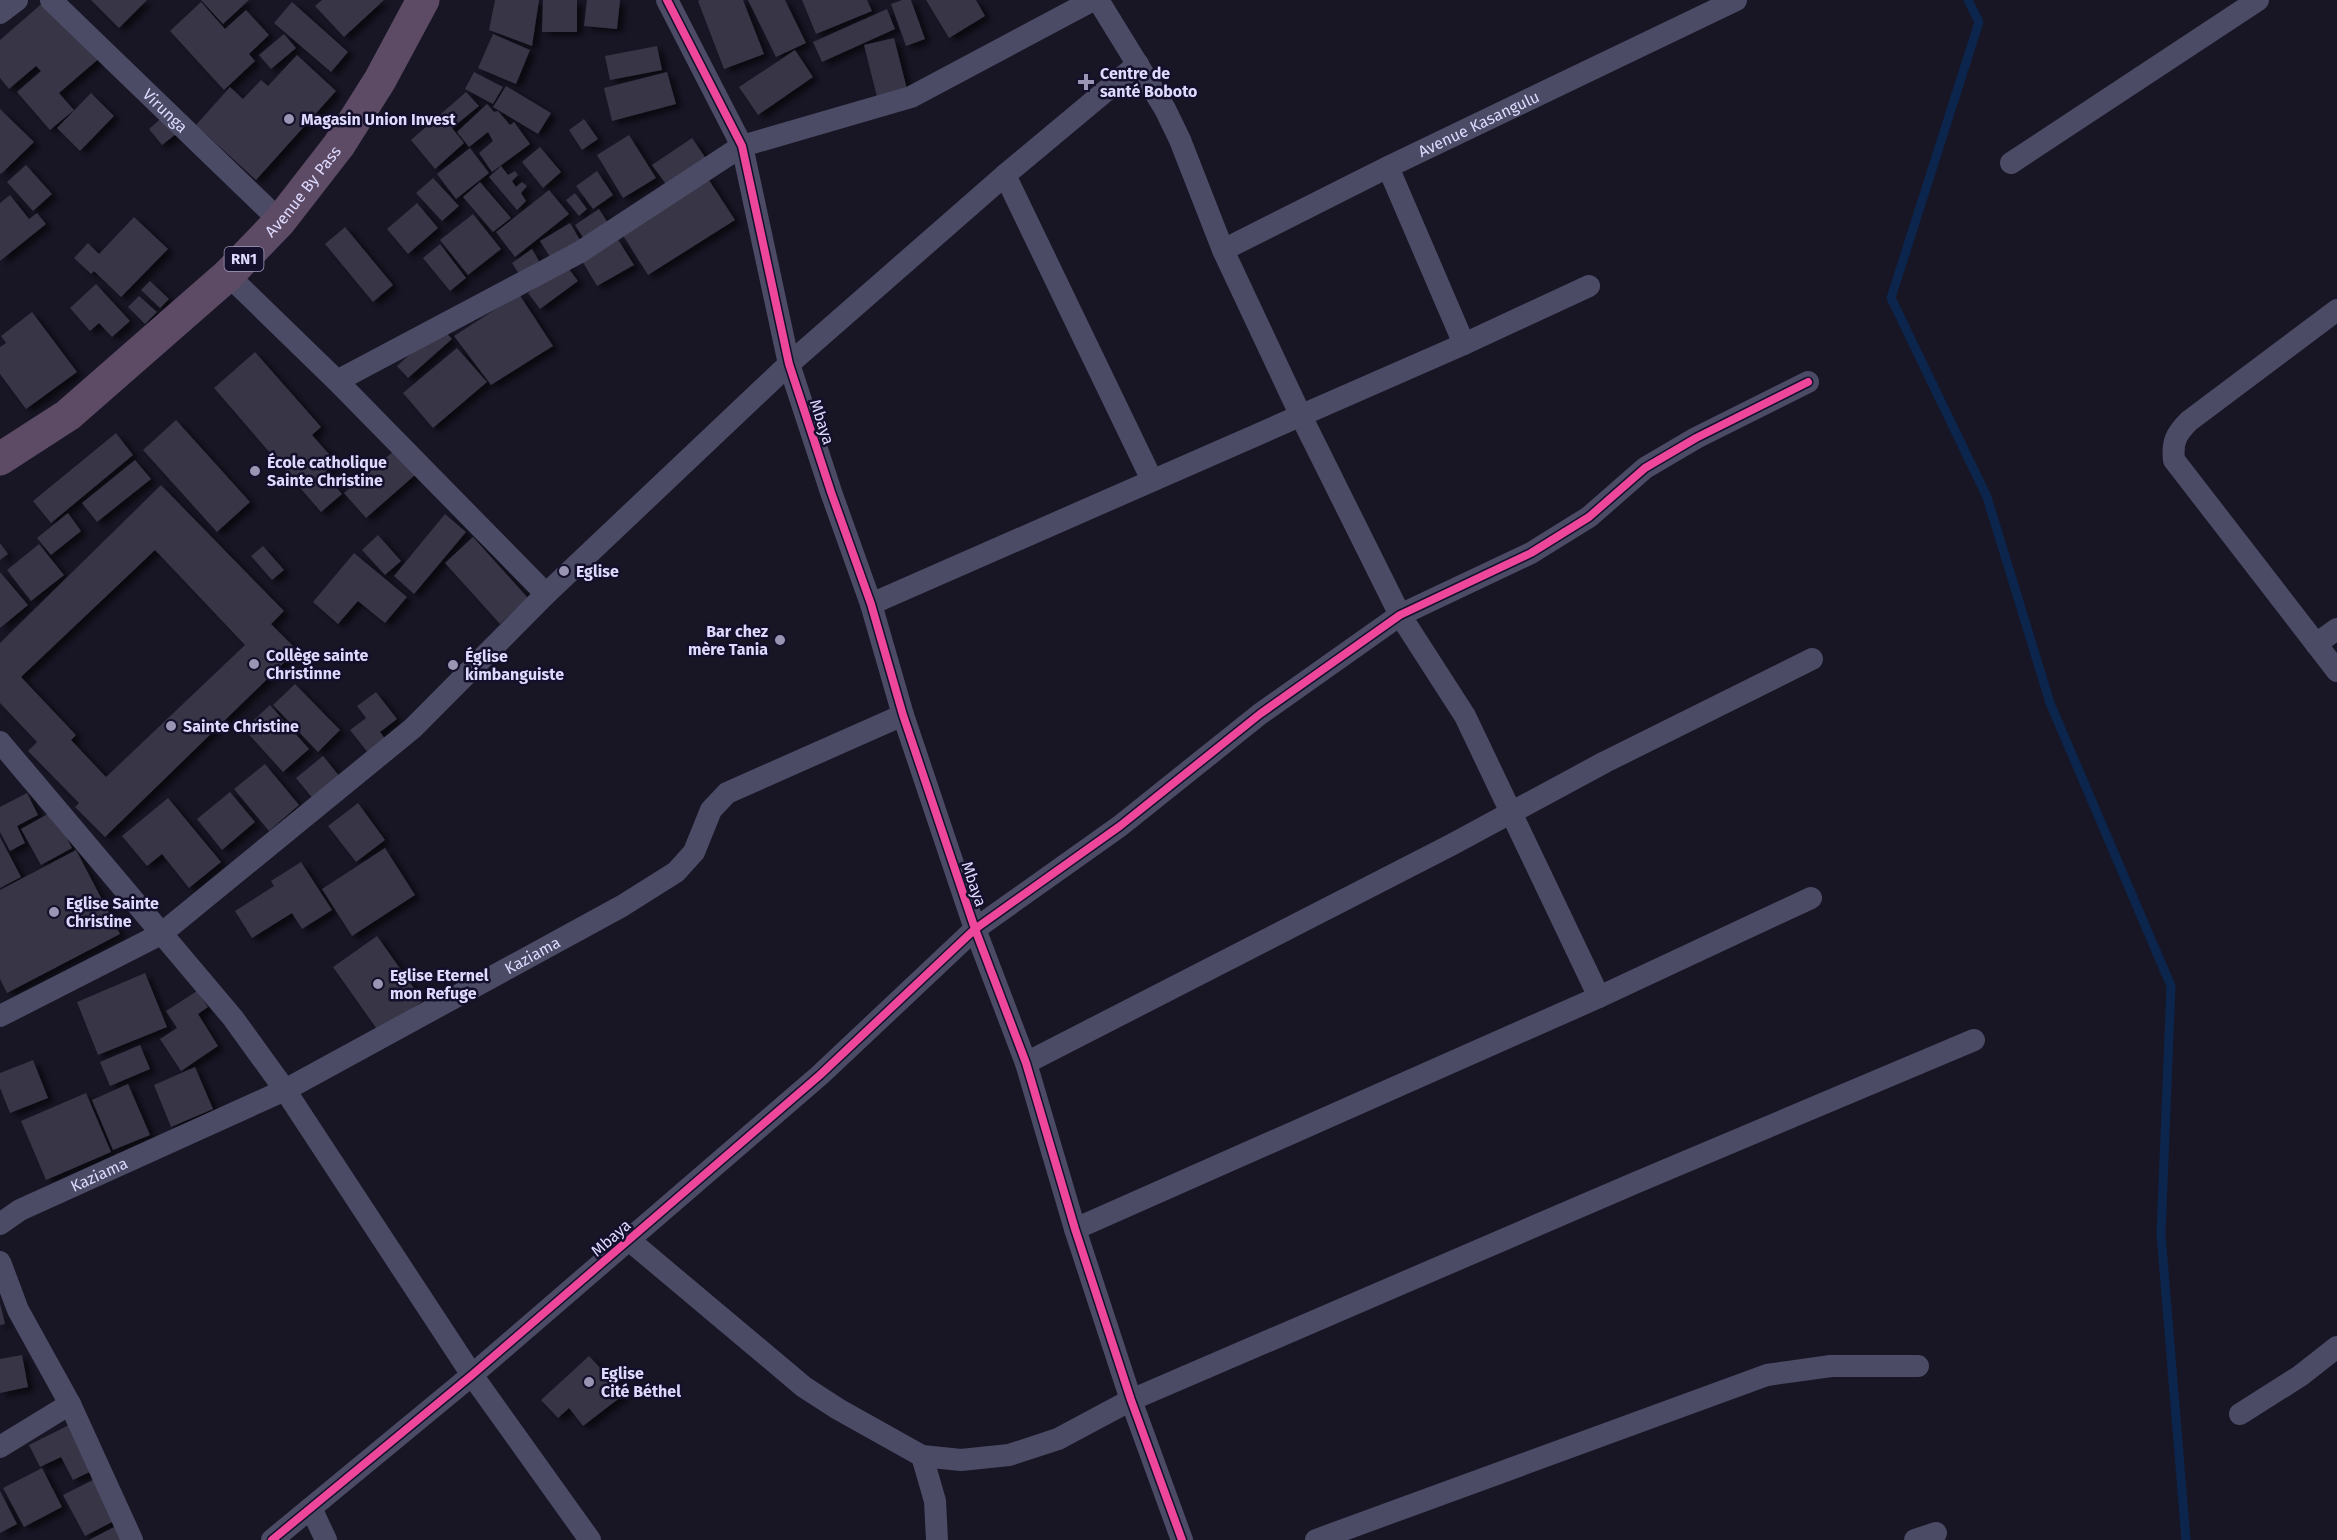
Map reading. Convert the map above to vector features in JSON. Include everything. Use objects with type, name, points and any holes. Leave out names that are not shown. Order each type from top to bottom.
[{"type":"highway","name":"Avenue By Pass","points":[[0,459],[68,415],[228,275],[280,221],[339,145],[380,80],[423,0]]},
{"type":"street","points":[[0,13],[17,0]]},
{"type":"street","name":"Virunga","points":[[51,0],[280,221]]},
{"type":"street","name":"Mbaya","points":[[272,1540],[472,1375],[820,1075],[975,929],[903,716],[871,604],[789,364],[742,146],[668,0]]},
{"type":"street","points":[[337,381],[580,252],[742,146],[911,97],[1096,0],[1165,109],[1180,140],[1223,250],[1300,414],[1400,615],[1465,716],[1599,997]]},
{"type":"street","name":"Avenue Kasangulu","points":[[1223,250],[1388,166],[1518,106],[1736,0]]},
{"type":"street","points":[[2011,163],[2258,0]]},
{"type":"street","points":[[0,1016],[161,934],[413,728],[546,594],[789,364],[1005,175],[1138,64]]},
{"type":"street","points":[[1388,166],[1464,344]]},
{"type":"street","points":[[1005,175],[1152,480]]},
{"type":"street","points":[[228,275],[337,381],[546,594]]},
{"type":"street","points":[[871,604],[1464,344],[1589,286]]},
{"type":"street","points":[[2337,310],[2189,421],[2177,433],[2173,447],[2175,460],[2337,671]]},
{"type":"street","points":[[1182,1540],[1131,1400],[1075,1229],[1026,1063],[975,929],[1120,826],[1260,714],[1400,615],[1531,553],[1589,517],[1645,468],[1696,438],[1808,382]]},
{"type":"street","points":[[2316,644],[2337,629]]},
{"type":"street","points":[[1026,1063],[1512,813],[1605,762],[1812,659]]},
{"type":"street","name":"Kaziama","points":[[0,1224],[20,1210],[285,1090],[622,906],[676,872],[694,852],[711,810],[727,793],[903,716]]},
{"type":"street","points":[[0,742],[233,1018],[285,1090],[472,1375],[590,1540]]},
{"type":"street","points":[[1075,1229],[1599,997],[1811,898]]},
{"type":"street","points":[[629,1240],[804,1387],[838,1409],[922,1456],[961,1460],[1010,1455],[1058,1439],[1131,1400],[1974,1040]]},
{"type":"street","points":[[0,1262],[18,1310],[70,1404],[132,1540]]},
{"type":"street","points":[[2241,1414],[2300,1376],[2337,1347]]},
{"type":"street","points":[[1316,1540],[1767,1375],[1831,1366],[1918,1366]]},
{"type":"street","points":[[0,1447],[70,1404]]},
{"type":"street","points":[[922,1456],[935,1502],[937,1540]]},
{"type":"street","points":[[311,1508],[326,1540]]},
{"type":"building","points":[[46,0],[102,56],[59,93],[74,110],[50,130],[17,92],[41,71],[36,66],[9,89],[0,78],[0,40]]},
{"type":"building","points":[[91,0],[147,0],[119,28]]},
{"type":"building","points":[[201,0],[249,0],[223,24]]},
{"type":"building","points":[[322,0],[384,0],[344,37],[315,6]]},
{"type":"building","points":[[495,0],[539,0],[532,46],[489,30]]},
{"type":"building","points":[[543,0],[577,0],[577,32],[542,32]]},
{"type":"building","points":[[587,0],[620,0],[617,29],[584,26]]},
{"type":"building","points":[[743,0],[764,54],[724,69],[698,1]]},
{"type":"building","points":[[748,0],[785,0],[806,43],[776,57]]},
{"type":"building","points":[[802,0],[867,0],[872,11],[816,34]]},
{"type":"building","points":[[911,0],[925,39],[906,46],[891,4]]},
{"type":"building","points":[[926,0],[976,0],[985,16],[949,38]]},
{"type":"building","points":[[201,2],[225,29],[246,10],[269,35],[249,54],[255,61],[224,90],[170,31]]},
{"type":"building","points":[[292,2],[348,52],[331,72],[274,23]]},
{"type":"building","points":[[887,9],[895,29],[822,62],[813,42]]},
{"type":"building","points":[[284,34],[296,48],[271,69],[259,55]]},
{"type":"building","points":[[493,34],[530,50],[516,84],[478,68]]},
{"type":"building","points":[[894,38],[907,89],[877,97],[864,45]]},
{"type":"building","points":[[657,46],[662,70],[610,80],[605,56]]},
{"type":"building","points":[[795,50],[813,77],[758,115],[739,87]]},
{"type":"building","points":[[297,55],[336,91],[256,180],[196,125],[230,87],[243,99],[261,80],[268,86]]},
{"type":"building","points":[[474,72],[503,87],[493,104],[465,89]]},
{"type":"building","points":[[667,72],[676,104],[612,121],[604,88]]},
{"type":"building","points":[[506,86],[551,113],[538,134],[493,107]]},
{"type":"building","points":[[466,92],[479,106],[452,128],[464,143],[435,169],[411,140]]},
{"type":"building","points":[[91,93],[114,116],[80,151],[57,128]]},
{"type":"building","points":[[487,104],[494,112],[498,111],[510,125],[514,122],[530,144],[492,172],[479,153],[493,141],[488,132],[469,147],[457,132]]},
{"type":"building","points":[[0,109],[34,142],[1,174],[0,173]]},
{"type":"building","points":[[166,114],[180,131],[162,145],[149,129]]},
{"type":"building","points":[[584,119],[598,139],[582,150],[569,130]]},
{"type":"building","points":[[629,135],[656,178],[623,198],[597,155]]},
{"type":"building","points":[[692,138],[707,160],[668,187],[652,165]]},
{"type":"building","points":[[540,147],[561,172],[543,188],[522,162]]},
{"type":"building","points":[[470,148],[489,173],[456,199],[437,174]]},
{"type":"building","points":[[26,165],[52,194],[33,211],[7,182]]},
{"type":"building","points":[[501,166],[508,175],[515,171],[518,175],[512,181],[516,187],[522,182],[527,186],[521,193],[526,201],[517,210],[489,177]]},
{"type":"building","points":[[597,171],[613,195],[593,209],[576,186]]},
{"type":"building","points":[[705,174],[735,220],[648,275],[619,229]]},
{"type":"building","points":[[433,178],[459,206],[442,221],[416,193]]},
{"type":"building","points":[[480,182],[511,218],[493,232],[463,197]]},
{"type":"building","points":[[549,190],[569,214],[515,257],[496,232]]},
{"type":"building","points":[[575,193],[587,209],[579,216],[566,200]]},
{"type":"building","points":[[10,195],[29,219],[37,213],[46,224],[0,261],[0,203]]},
{"type":"building","points":[[417,203],[438,228],[408,254],[387,229]]},
{"type":"building","points":[[599,209],[610,226],[586,242],[575,225]]},
{"type":"building","points":[[473,214],[501,249],[468,275],[440,240]]},
{"type":"building","points":[[134,217],[168,249],[121,297],[94,271],[91,274],[74,258],[88,243],[99,254]]},
{"type":"building","points":[[570,223],[583,245],[553,262],[540,241]]},
{"type":"building","points":[[345,227],[393,285],[373,302],[325,244]]},
{"type":"building","points":[[617,238],[634,265],[597,286],[581,259]]},
{"type":"building","points":[[440,244],[466,278],[450,291],[423,258]]},
{"type":"building","points":[[532,249],[539,261],[519,274],[512,263]]},
{"type":"building","points":[[566,265],[578,281],[540,309],[528,293]]},
{"type":"building","points":[[150,281],[169,299],[160,308],[141,290]]},
{"type":"building","points":[[96,284],[130,321],[112,337],[99,323],[90,331],[70,308]]},
{"type":"building","points":[[519,294],[553,346],[491,385],[454,336]]},
{"type":"building","points":[[139,296],[157,312],[145,324],[128,307]]},
{"type":"building","points":[[32,312],[77,372],[26,409],[0,374],[0,347],[6,343],[1,336]]},
{"type":"building","points":[[441,327],[452,339],[408,378],[397,366]]},
{"type":"building","points":[[457,348],[487,382],[433,428],[403,393]]},
{"type":"building","points":[[255,352],[321,427],[312,435],[336,462],[324,473],[342,494],[321,512],[214,388]]},
{"type":"building","points":[[176,420],[250,502],[217,532],[143,450]]},
{"type":"building","points":[[116,433],[133,455],[51,523],[33,501]]},
{"type":"building","points":[[394,451],[415,475],[366,518],[344,493]]},
{"type":"building","points":[[135,460],[151,479],[97,522],[82,503]]},
{"type":"building","name":"Collège sainte Christinne","points":[[161,485],[284,611],[271,624],[297,650],[105,837],[75,807],[79,803],[28,751],[37,742],[0,703],[0,643]],"holes":[[[155,550],[245,645],[106,777],[71,740],[76,735],[21,677]]]},
{"type":"building","points":[[68,513],[81,531],[51,555],[37,538]]},
{"type":"building","points":[[445,514],[466,532],[414,594],[394,576]]},
{"type":"building","points":[[378,535],[401,561],[385,575],[362,550]]},
{"type":"building","points":[[473,537],[528,598],[500,624],[445,563]]},
{"type":"building","points":[[0,543],[8,554],[0,560]]},
{"type":"building","points":[[39,544],[64,575],[31,601],[7,570]]},
{"type":"building","points":[[263,546],[284,570],[272,580],[251,556]]},
{"type":"building","points":[[354,553],[407,597],[385,623],[358,601],[338,624],[313,602]]},
{"type":"building","points":[[0,572],[28,605],[0,628]]},
{"type":"building","points":[[295,684],[340,730],[318,752],[273,705]]},
{"type":"building","points":[[376,692],[397,719],[380,732],[386,740],[369,754],[350,730],[366,718],[357,706]]},
{"type":"building","points":[[270,705],[309,749],[283,772],[244,729]]},
{"type":"building","points":[[323,756],[341,778],[314,800],[296,778]]},
{"type":"building","points":[[265,764],[299,805],[269,831],[234,789]]},
{"type":"building","points":[[230,792],[255,822],[222,850],[197,819]]},
{"type":"building","points":[[27,793],[38,815],[17,826],[25,843],[10,851],[0,832],[0,807]]},
{"type":"building","points":[[168,798],[221,862],[189,888],[162,854],[147,866],[122,836]]},
{"type":"building","points":[[358,803],[385,840],[356,862],[328,826]]},
{"type":"building","points":[[53,811],[72,848],[41,865],[21,829]]},
{"type":"building","points":[[0,837],[21,877],[0,888]]},
{"type":"building","points":[[385,848],[415,895],[352,936],[322,889]]},
{"type":"building","name":"Eglise Sainte Christine","points":[[76,850],[120,934],[7,993],[0,979],[0,890]]},
{"type":"building","points":[[301,862],[332,910],[302,929],[292,913],[252,938],[235,911],[274,886],[271,881]]},
{"type":"building","name":"Eglise Eternel mon Refuge","points":[[377,936],[423,1001],[379,1032],[333,967]]},
{"type":"building","points":[[145,973],[167,1027],[98,1055],[77,1002]]},
{"type":"building","points":[[197,991],[208,1007],[198,1014],[218,1046],[181,1071],[160,1039],[177,1028],[166,1011]]},
{"type":"building","points":[[140,1045],[150,1069],[110,1086],[100,1062]]},
{"type":"building","points":[[33,1060],[48,1098],[10,1113],[0,1088],[0,1073]]},
{"type":"building","points":[[195,1067],[213,1109],[171,1127],[154,1085]]},
{"type":"building","points":[[128,1084],[150,1135],[113,1150],[92,1100]]},
{"type":"building","points":[[86,1093],[111,1152],[46,1180],[21,1121]]},
{"type":"building","points":[[0,1303],[5,1324],[0,1325]]},
{"type":"building","points":[[22,1355],[28,1387],[0,1393],[0,1359]]},
{"type":"building","name":"Eglise Cité Béthel","points":[[589,1356],[604,1372],[607,1369],[626,1393],[583,1426],[569,1408],[558,1418],[541,1400]]},
{"type":"building","points":[[73,1423],[96,1469],[73,1480],[61,1457],[40,1467],[29,1445]]},
{"type":"building","points":[[42,1468],[62,1507],[24,1527],[3,1488]]},
{"type":"building","points":[[95,1479],[116,1520],[85,1536],[63,1495]]},
{"type":"building","points":[[0,1491],[17,1524],[0,1533]]},
{"type":"building","points":[[118,1525],[126,1540],[89,1540]]},
{"type":"waterway","points":[[1968,0],[1979,22],[1891,298],[1987,497],[2050,703],[2171,986],[2161,1234],[2186,1540]]},
{"type":"cycle path","points":[[667,0],[742,146],[789,364],[871,604],[903,715],[975,929],[1026,1063],[1075,1229],[1131,1400],[1182,1540]]},
{"type":"cycle path","points":[[272,1540],[472,1375],[820,1075],[975,929],[1120,826],[1260,714],[1400,615],[1531,553],[1589,517],[1645,468],[1696,438],[1808,382]]},
{"type":"place","name":"Centre de santé Boboto","points":[[1086,82]]},
{"type":"place","name":"Magasin Union Invest","points":[[289,119]]},
{"type":"place","name":"École catholique Sainte Christine","points":[[255,471]]},
{"type":"place","name":"Eglise","points":[[564,571]]},
{"type":"place","name":"Bar chez mère Tania","points":[[780,640]]},
{"type":"place","name":"Collège sainte Christinne","points":[[254,664]]},
{"type":"place","name":"Église kimbanguiste","points":[[453,665]]},
{"type":"place","name":"Sainte Christine","points":[[171,726]]},
{"type":"place","name":"Eglise Sainte Christine","points":[[54,912]]},
{"type":"place","name":"Eglise Eternel mon Refuge","points":[[378,984]]},
{"type":"place","name":"Eglise Cité Béthel","points":[[589,1382]]}]
